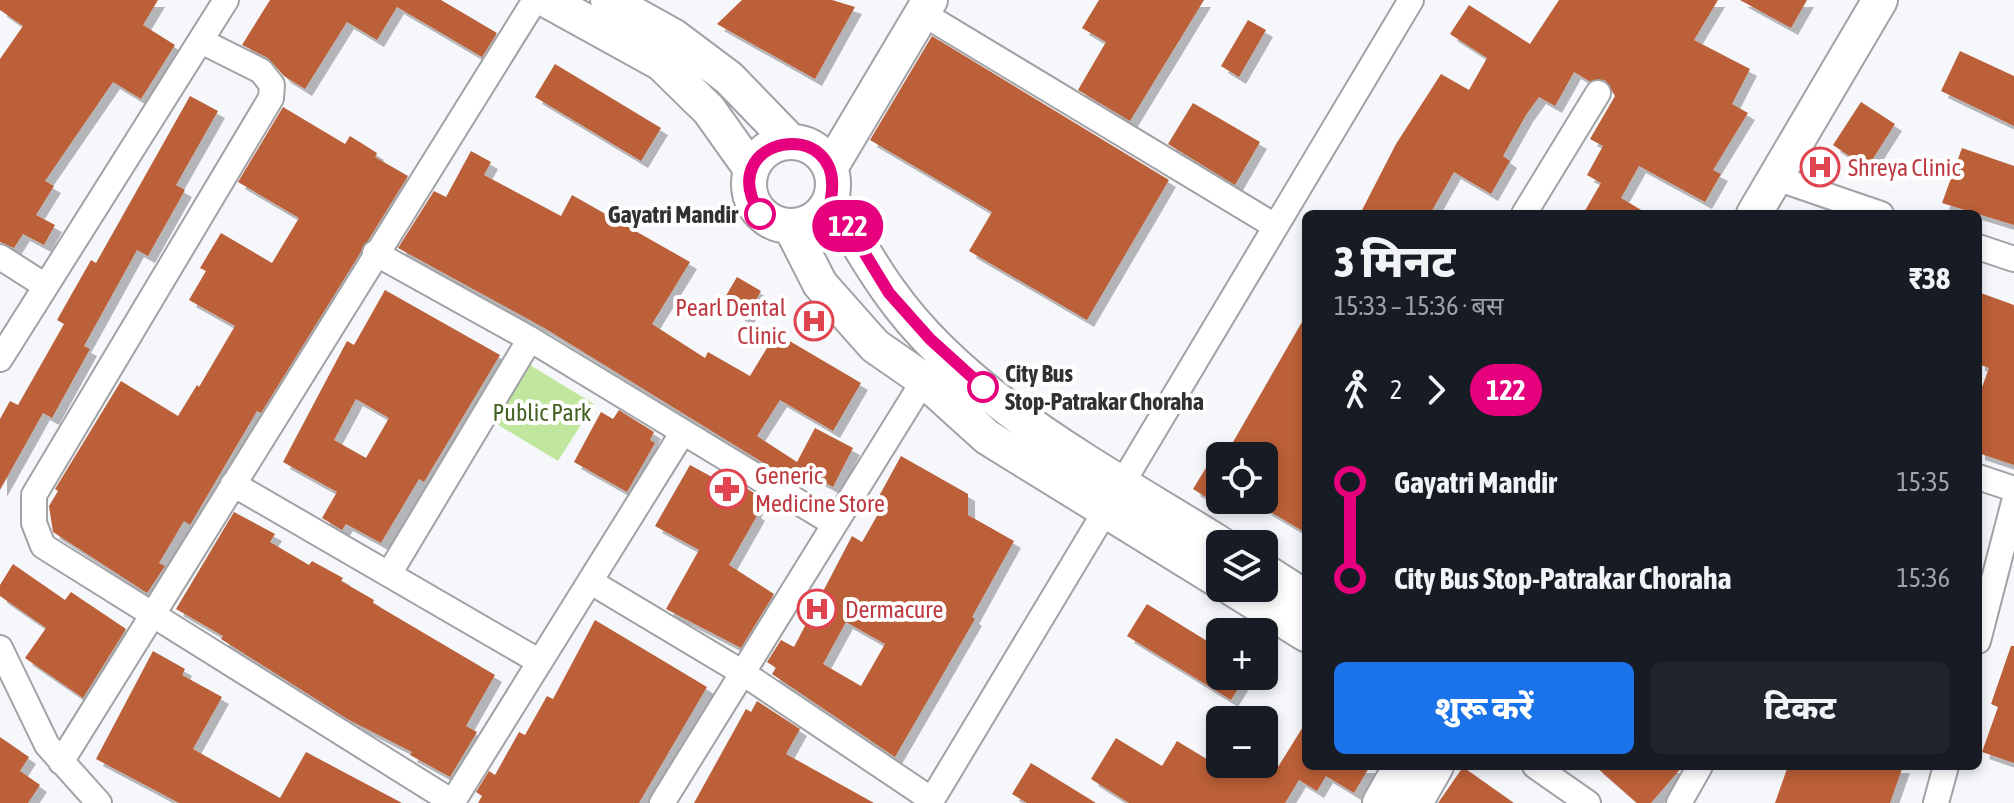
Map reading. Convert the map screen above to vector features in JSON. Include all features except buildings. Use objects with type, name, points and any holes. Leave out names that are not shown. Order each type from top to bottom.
[{"type":"main road","points":[[547,0],[661,63],[709,110],[751,169]]},
{"type":"main road","points":[[608,0],[673,36],[729,78],[791,142]]},
{"type":"main road","points":[[1756,210],[1880,0]]},
{"type":"main road","points":[[926,6],[830,183],[821,215],[807,224],[791,227],[775,224],[760,214],[751,199],[751,169],[761,154],[776,145],[791,142],[809,146],[821,155],[830,183],[889,293],[930,339],[1008,410],[1206,570]]},
{"type":"main road","points":[[791,227],[820,284],[875,346],[924,380],[987,437],[1206,538]]},
{"type":"main road","points":[[1278,577],[1302,586]]},
{"type":"main road","points":[[1255,602],[1302,632]]},
{"type":"main road","points":[[1380,803],[1399,770]]},
{"type":"main road","points":[[1415,803],[1434,770]]},
{"type":"street","points":[[0,359],[226,0]]},
{"type":"street","points":[[61,762],[535,0]]},
{"type":"street","points":[[591,582],[743,673],[931,802],[1411,0]]},
{"type":"street","points":[[926,6],[1275,226]]},
{"type":"street","points":[[201,41],[261,71],[272,85],[271,98],[34,495],[34,523],[43,546],[452,803],[683,432]]},
{"type":"street","points":[[1526,210],[1598,93]]},
{"type":"street","points":[[1776,178],[1869,210]]},
{"type":"street","points":[[1982,248],[2014,259]]},
{"type":"street","points":[[375,253],[530,339],[833,523]]},
{"type":"street","points":[[0,257],[44,285]]},
{"type":"street","points":[[389,574],[530,339]]},
{"type":"street","points":[[662,803],[924,380]]},
{"type":"street","points":[[1982,478],[2014,489]]},
{"type":"street","points":[[233,484],[540,662]]},
{"type":"street","points":[[1982,626],[2014,502]]},
{"type":"street","points":[[0,648],[47,745],[99,803]]},
{"type":"street","points":[[1541,770],[1588,803]]},
{"type":"street","points":[[1679,803],[1698,770]]},
{"type":"street","points":[[1936,803],[1945,770]]},
{"type":"green space","name":"Public Park","points":[[525,362],[594,404],[558,461],[490,420]]},
{"type":"bus line","name":"122","points":[[760,214],[751,199],[748,184],[751,169],[761,154],[776,145],[791,142],[809,146],[821,155],[830,168],[833,185],[831,198],[889,293],[930,339],[983,387]]},
{"type":"place","name":"Shreya Clinic","points":[[1820,167]]},
{"type":"place","name":"Gayatri Mandir","points":[[760,214]]},
{"type":"place","name":"Pearl Dental Clinic","points":[[814,321]]},
{"type":"place","name":"City Bus Stop-Patrakar Choraha","points":[[983,387]]},
{"type":"place","name":"Generic Medicine Store","points":[[727,489]]},
{"type":"place","name":"Dermacure","points":[[817,609]]}]
